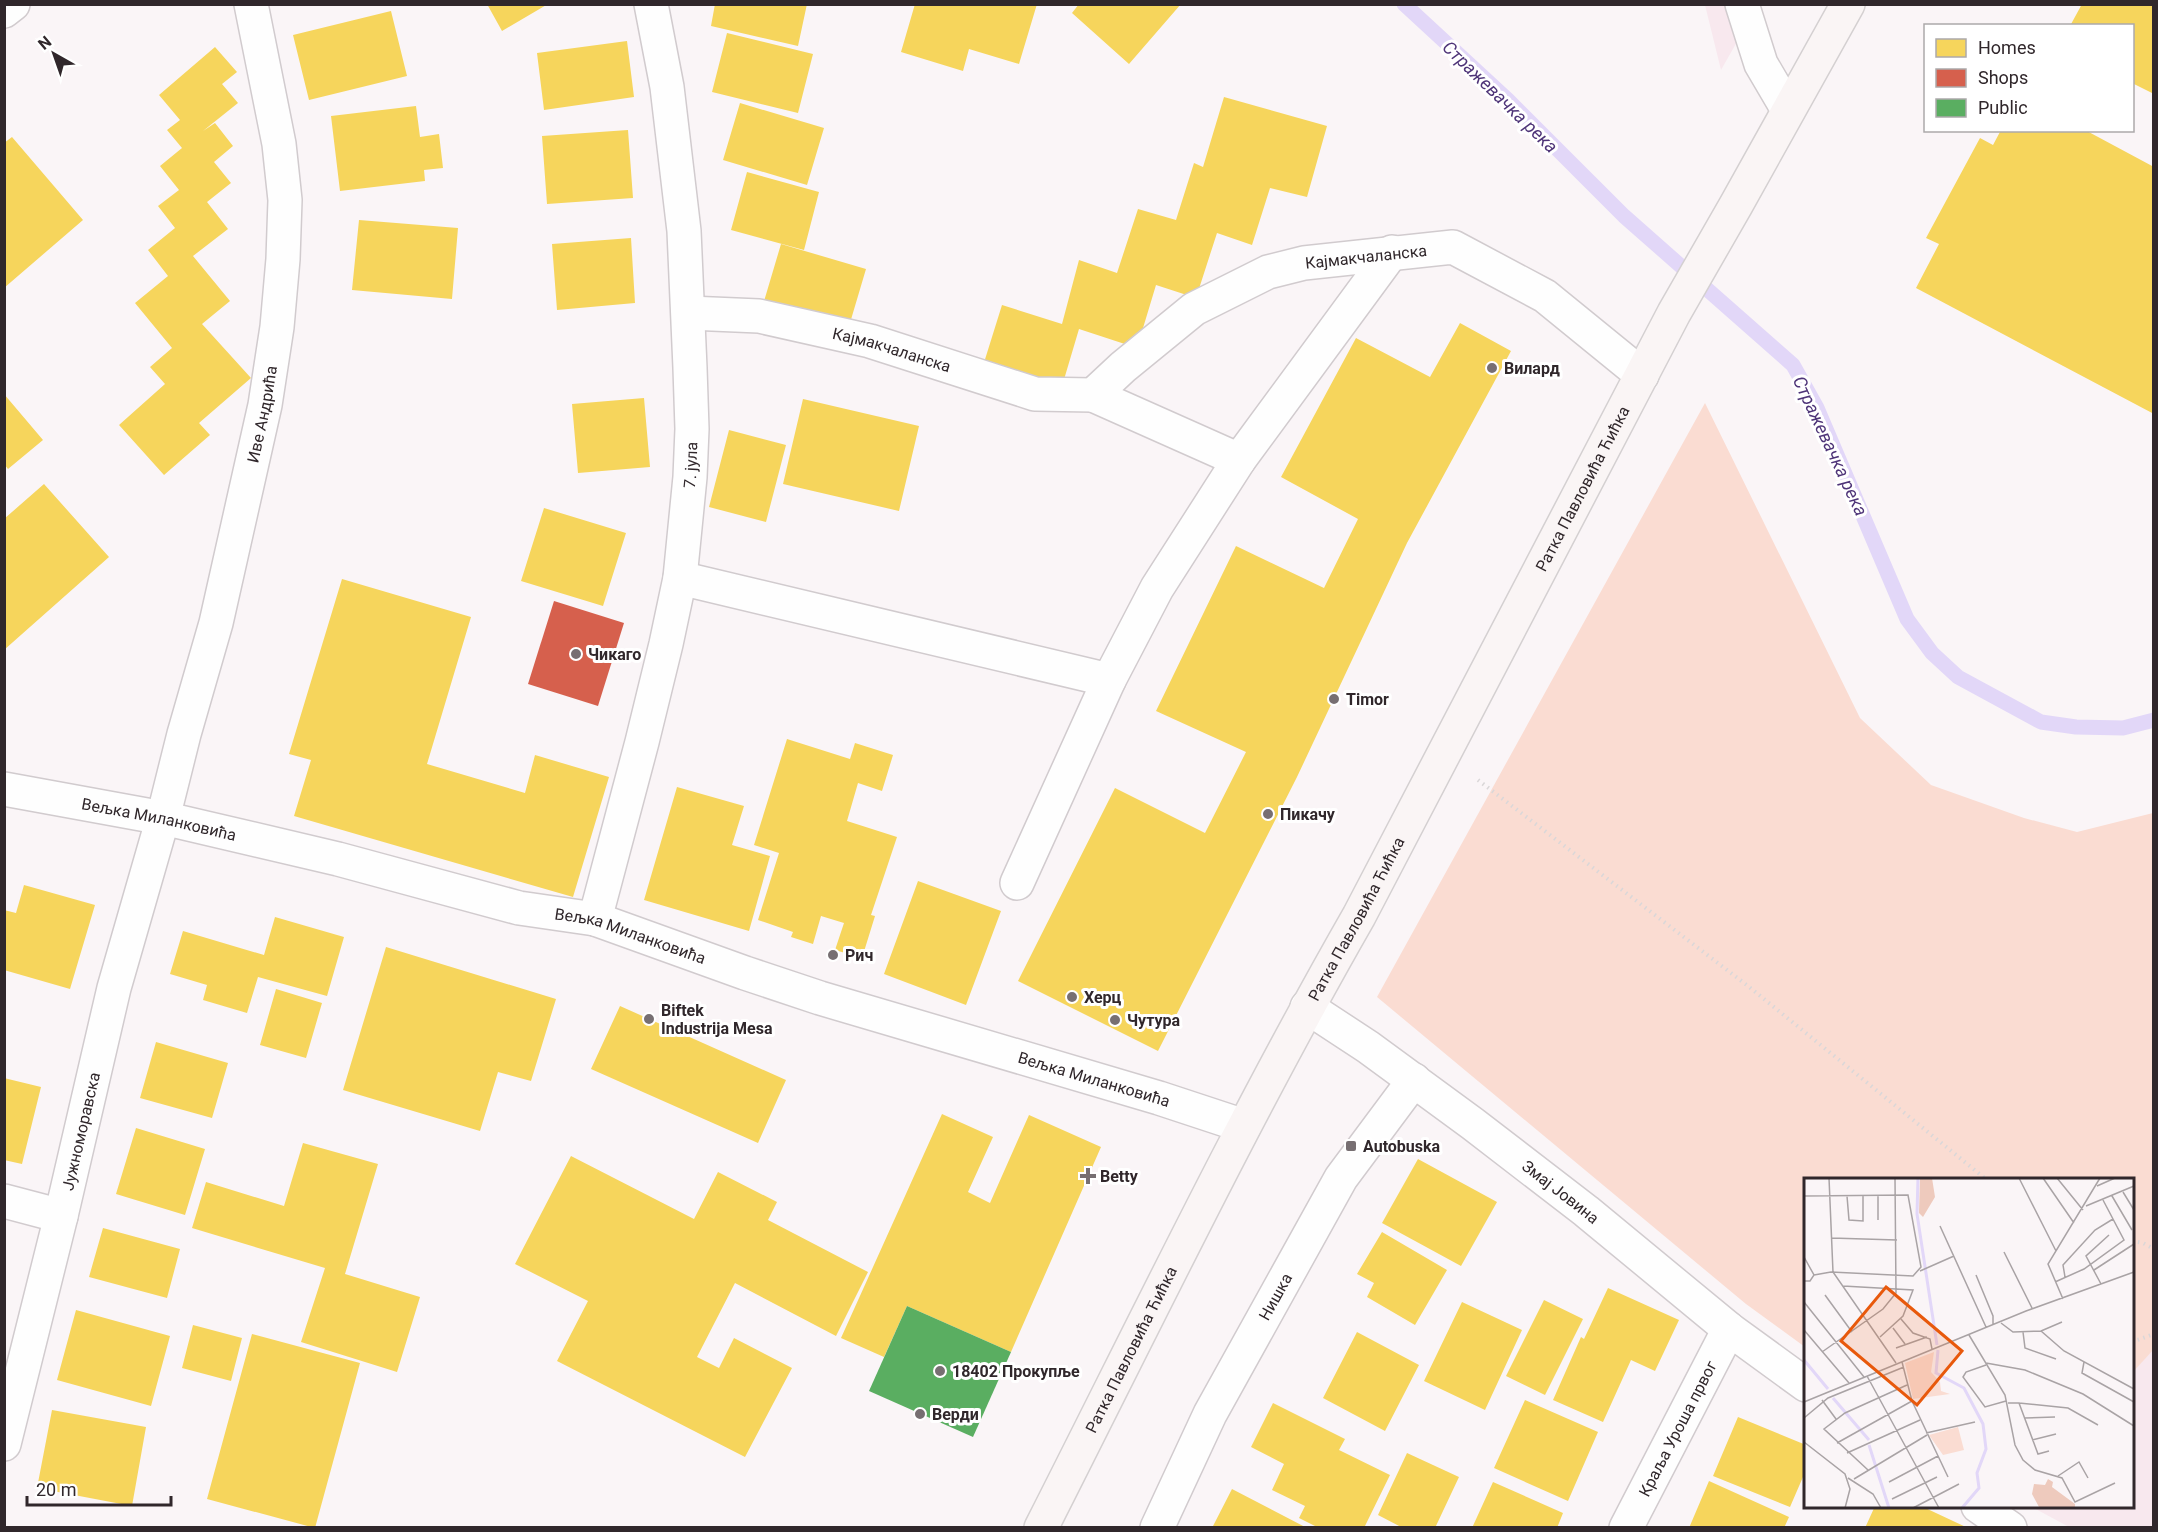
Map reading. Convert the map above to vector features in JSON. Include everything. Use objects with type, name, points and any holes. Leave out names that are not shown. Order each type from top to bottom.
[{"type":"main road","name":"Ратка Павловића Ћићка","points":[[1041,1527],[1244,1126],[1307,1007],[1359,916],[1674,313],[1848,4]]},
{"type":"street","points":[[4,11],[13,4]]},
{"type":"street","name":"Иве Андрића","points":[[163,818],[233,552],[265,405],[277,327],[285,200],[279,144],[251,4]]},
{"type":"street","name":"7. јула","points":[[595,919],[642,742],[680,578],[690,477],[688,313],[684,231],[667,87],[651,4]]},
{"type":"street","points":[[1742,4],[1761,64],[1788,110]]},
{"type":"street","name":"Кајмакчаланска","points":[[1093,395],[1123,367],[1194,309],[1268,272],[1304,263],[1453,247],[1545,296],[1642,375]]},
{"type":"street","points":[[1017,883],[1109,680],[1158,588],[1239,460],[1392,252]]},
{"type":"street","name":"Кајмакчаланска","points":[[688,313],[759,316],[870,341],[1035,394],[1093,395],[1239,460]]},
{"type":"street","points":[[680,578],[1109,680]]},
{"type":"street","name":"Вељка Миланковића","points":[[4,789],[163,818],[338,859],[519,908],[595,919],[820,998],[1159,1098],[1244,1126]]},
{"type":"street","name":"Јужноморавска","points":[[4,1444],[61,1216],[114,988],[163,818]]},
{"type":"street","name":"Змај Јовина","points":[[1307,1007],[1414,1080],[1586,1211],[1729,1329],[1804,1384]]},
{"type":"street","name":"Нишка","points":[[1157,1527],[1210,1414],[1341,1178],[1414,1080]]},
{"type":"street","points":[[4,1201],[61,1216]]},
{"type":"street","name":"Краља Уроша првог","points":[[1626,1527],[1729,1329]]},
{"type":"street","points":[[1981,1508],[2010,1527]]},
{"type":"path","points":[[1444,754],[1748,986],[1986,1178]]},
{"type":"path","points":[[2134,1241],[2154,1249]]},
{"type":"path","points":[[2134,1342],[2154,1334]]},
{"type":"shaded area","points":[[1705,5],[1758,5],[1721,70]]},
{"type":"shaded area","points":[[1705,403],[1860,718],[1931,785],[2024,818],[2077,832],[2153,813],[2154,1349],[2134,1371],[2134,1178],[1804,1178],[1804,1346],[1746,1304],[1377,997]]},
{"type":"shaded area","points":[[2153,1349],[2153,1527],[2069,1527],[2034,1508],[2134,1508],[2134,1371]]},
{"type":"building: Homes","points":[[487,4],[548,4],[502,31]]},
{"type":"building: Homes","points":[[715,4],[807,4],[798,46],[711,26]]},
{"type":"building: Homes","points":[[915,4],[1037,4],[1019,64],[969,49],[963,71],[901,52]]},
{"type":"building: Homes","points":[[1079,4],[1181,4],[1129,64],[1072,13]]},
{"type":"building: Homes","points":[[2082,4],[2154,4],[2154,94],[2134,84],[2134,24],[2071,24]]},
{"type":"building: Homes","points":[[391,11],[407,76],[309,100],[293,35]]},
{"type":"building: Homes","points":[[727,33],[813,54],[798,113],[712,92]]},
{"type":"building: Homes","points":[[627,41],[634,97],[544,110],[537,53]]},
{"type":"building: Homes","points":[[215,47],[237,72],[222,84],[238,103],[203,131],[215,123],[233,146],[214,162],[231,183],[207,202],[228,229],[193,256],[230,301],[202,324],[251,378],[199,423],[210,435],[164,475],[119,425],[165,384],[150,367],[172,348],[135,303],[168,276],[148,250],[175,228],[158,206],[179,190],[160,166],[182,148],[167,130],[180,120],[159,95]]},
{"type":"building: Homes","points":[[1224,97],[1327,126],[1307,197],[1270,188],[1252,245],[1217,233],[1196,298],[1156,285],[1137,348],[1079,329],[1060,393],[982,369],[1002,305],[1062,324],[1079,260],[1117,273],[1138,209],[1176,220],[1194,163],[1203,167]]},
{"type":"building: Homes","points":[[740,103],[824,128],[807,185],[723,160]]},
{"type":"building: Homes","points":[[416,106],[420,137],[439,134],[443,168],[424,170],[425,181],[340,191],[331,116]]},
{"type":"building: Homes","points":[[628,130],[633,198],[547,204],[542,136]]},
{"type":"building: Homes","points":[[2000,132],[2089,132],[2154,167],[2154,414],[1916,288],[1939,244],[1926,238],[1980,138],[1993,145]]},
{"type":"building: Homes","points":[[12,137],[83,220],[4,288],[4,143]]},
{"type":"building: Homes","points":[[747,172],[819,192],[804,250],[731,230]]},
{"type":"building: Homes","points":[[359,220],[458,228],[452,299],[352,290]]},
{"type":"building: Homes","points":[[631,238],[635,303],[557,310],[552,244]]},
{"type":"building: Homes","points":[[781,244],[866,269],[847,333],[762,308]]},
{"type":"building: Homes","points":[[1460,323],[1511,351],[1407,543],[1297,777],[1158,1051],[1018,981],[1115,788],[1205,833],[1246,752],[1156,711],[1236,546],[1324,588],[1358,519],[1281,477],[1356,338],[1430,377]]},
{"type":"building: Homes","points":[[4,394],[43,440],[8,469],[4,464]]},
{"type":"building: Homes","points":[[644,398],[650,467],[578,473],[572,404]]},
{"type":"building: Homes","points":[[803,399],[919,426],[899,511],[783,484]]},
{"type":"building: Homes","points":[[729,430],[786,445],[766,522],[709,507]]},
{"type":"building: Homes","points":[[44,484],[109,557],[4,650],[4,519]]},
{"type":"building: Homes","points":[[544,508],[626,533],[603,606],[521,581]]},
{"type":"building: Homes","points":[[342,579],[471,617],[427,764],[525,793],[535,755],[609,777],[573,897],[294,816],[311,760],[289,754]]},
{"type":"building: Homes","points":[[787,739],[850,759],[855,743],[893,755],[882,791],[858,783],[847,821],[897,837],[871,915],[875,916],[862,958],[835,950],[844,923],[821,916],[813,944],[791,937],[793,932],[758,920],[779,853],[754,845]]},
{"type":"building: Homes","points":[[677,787],[744,806],[732,845],[770,856],[749,931],[644,900]]},
{"type":"building: Homes","points":[[918,881],[1001,911],[966,1005],[884,974]]},
{"type":"building: Homes","points":[[24,885],[95,905],[70,989],[4,970],[4,910],[16,913]]},
{"type":"building: Homes","points":[[275,917],[344,937],[327,996],[258,977],[247,1013],[203,1000],[207,985],[170,974],[183,931],[264,955]]},
{"type":"building: Homes","points":[[386,947],[556,999],[531,1081],[498,1072],[480,1131],[343,1090]]},
{"type":"building: Homes","points":[[276,989],[322,1003],[306,1058],[260,1045]]},
{"type":"building: Homes","points":[[620,1006],[786,1080],[758,1143],[591,1069]]},
{"type":"building: Homes","points":[[156,1042],[228,1063],[212,1118],[140,1098]]},
{"type":"building: Homes","points":[[4,1078],[41,1087],[22,1164],[4,1160]]},
{"type":"building: Homes","points":[[942,1114],[993,1137],[968,1192],[990,1203],[1029,1115],[1101,1147],[1011,1352],[907,1306],[884,1357],[841,1338]]},
{"type":"building: Homes","points":[[136,1128],[205,1149],[185,1215],[116,1194]]},
{"type":"building: Homes","points":[[303,1143],[378,1164],[345,1274],[420,1297],[397,1372],[301,1342],[325,1268],[192,1228],[206,1182],[284,1206]]},
{"type":"building: Homes","points":[[571,1156],[694,1219],[718,1172],[777,1202],[768,1220],[868,1272],[836,1336],[735,1283],[697,1357],[719,1368],[734,1338],[792,1368],[745,1457],[557,1361],[588,1301],[515,1264]]},
{"type":"building: Homes","points":[[1418,1159],[1497,1202],[1461,1266],[1382,1223]]},
{"type":"building: Homes","points":[[103,1228],[180,1249],[167,1298],[89,1277]]},
{"type":"building: Homes","points":[[1382,1232],[1447,1270],[1415,1325],[1367,1297],[1374,1283],[1357,1274]]},
{"type":"building: Homes","points":[[1608,1288],[1679,1320],[1655,1371],[1631,1360],[1603,1422],[1553,1400],[1581,1337],[1584,1339]]},
{"type":"building: Homes","points":[[1544,1300],[1583,1319],[1545,1395],[1506,1376]]},
{"type":"building: Homes","points":[[1462,1302],[1522,1330],[1485,1410],[1424,1381]]},
{"type":"building: Homes","points":[[76,1310],[170,1336],[151,1406],[57,1380]]},
{"type":"building: Homes","points":[[193,1325],[242,1338],[231,1381],[182,1368]]},
{"type":"building: Homes","points":[[1357,1332],[1419,1365],[1385,1431],[1323,1398]]},
{"type":"building: Homes","points":[[252,1334],[360,1363],[315,1528],[207,1499]]},
{"type":"building: Homes","points":[[1525,1400],[1598,1432],[1568,1501],[1494,1468]]},
{"type":"building: Homes","points":[[1273,1403],[1345,1439],[1339,1450],[1390,1475],[1364,1528],[1319,1528],[1299,1518],[1305,1506],[1272,1490],[1284,1464],[1251,1447]]},
{"type":"building: Homes","points":[[52,1410],[146,1427],[132,1506],[37,1488]]},
{"type":"building: Homes","points":[[1738,1417],[1804,1444],[1804,1475],[1790,1507],[1713,1476]]},
{"type":"building: Homes","points":[[1407,1453],[1459,1477],[1435,1528],[1403,1528],[1378,1515]]},
{"type":"building: Homes","points":[[1709,1481],[1789,1517],[1784,1528],[1689,1528]]},
{"type":"building: Homes","points":[[1493,1482],[1563,1513],[1557,1528],[1472,1528]]},
{"type":"building: Homes","points":[[1232,1489],[1307,1528],[1212,1528]]},
{"type":"building: Homes","points":[[1874,1508],[1925,1508],[1968,1528],[1865,1528]]},
{"type":"building: Shops","name":"Чикаго","points":[[554,601],[624,623],[598,706],[528,684]]},
{"type":"building: Public","name":"18402 Прокупље","points":[[907,1306],[1011,1352],[973,1437],[869,1391]]},
{"type":"waterway","name":"Стражевачка река","points":[[1404,4],[1508,100],[1624,216],[1793,365],[1817,408],[1907,619],[1932,653],[1958,677],[2041,722],[2076,727],[2123,728],[2154,720]]},
{"type":"place","name":"Вилард","points":[[1492,368]]},
{"type":"place","name":"Чикаго","points":[[576,654]]},
{"type":"place","name":"Timor","points":[[1334,699]]},
{"type":"place","name":"Пикачу","points":[[1268,814]]},
{"type":"place","name":"Рич","points":[[833,955]]},
{"type":"place","name":"Херц","points":[[1072,997]]},
{"type":"place","name":"Biftek Industrija Mesa","points":[[649,1019]]},
{"type":"place","name":"Чутура","points":[[1115,1020]]},
{"type":"place","name":"Autobuska","points":[[1351,1146]]},
{"type":"place","name":"Betty","points":[[1088,1176]]},
{"type":"place","name":"18402 Прокупље","points":[[940,1371]]},
{"type":"place","name":"Верди","points":[[920,1414]]}]
